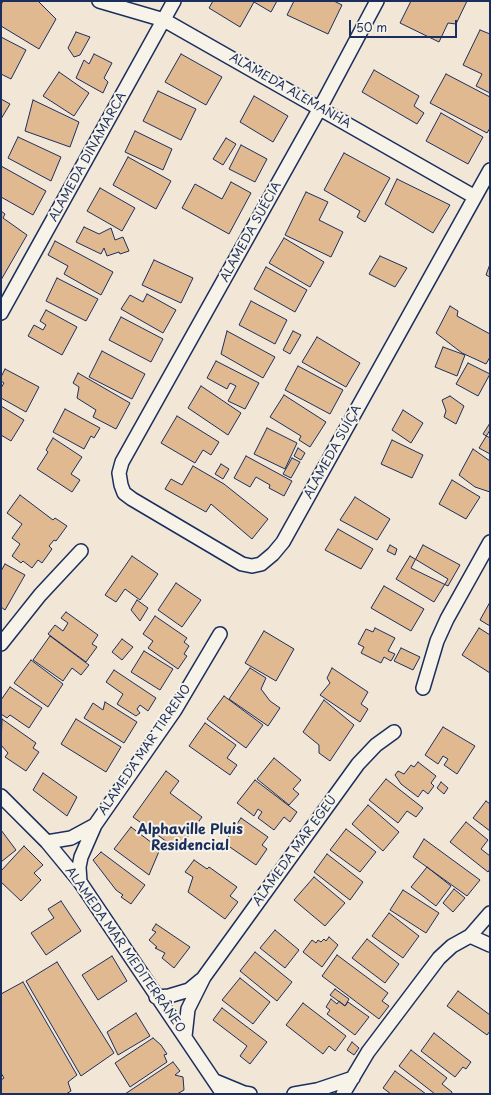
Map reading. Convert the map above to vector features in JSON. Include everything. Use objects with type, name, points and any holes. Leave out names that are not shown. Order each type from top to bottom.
[{"type":"street","name":"ALAMEDA ALEMANHA","points":[[99,1],[164,20],[475,197]]},
{"type":"street","name":"ALAMEDA DINAMARCA","points":[[1,313],[174,1]]},
{"type":"street","name":"ALAMEDA SUÉCIA","points":[[122,462],[320,108],[377,1]]},
{"type":"street","name":"ALAMEDA SUÍÇA","points":[[122,462],[119,473],[121,485],[124,493],[132,499],[242,564],[252,566],[260,564],[283,542],[490,170]]},
{"type":"street","points":[[423,688],[437,641],[447,619],[490,542]]},
{"type":"street","points":[[1,644],[50,584],[80,551]]},
{"type":"street","name":"ALAMEDA MAR TIRRENO","points":[[80,882],[78,867],[95,825],[175,710],[220,634]]},
{"type":"street","name":"ALAMEDA MAR EGEU","points":[[185,1036],[188,1010],[204,977],[358,764],[376,745],[394,732]]},
{"type":"street","name":"ALAMEDA MAR MEDITERRÂNEO","points":[[1,796],[47,842],[80,882],[156,997],[185,1036],[223,1094]]},
{"type":"street","name":"ALAMEDA MAR TIRRENO","points":[[47,842],[75,837],[95,825]]},
{"type":"street","points":[[344,1094],[368,1052],[439,958],[452,946],[470,936],[490,913]]},
{"type":"street","points":[[470,936],[490,945]]},
{"type":"street","name":"ALAMEDA MAR EGEU","points":[[156,997],[169,996],[189,990],[204,977]]},
{"type":"street","points":[[294,1094],[317,1090],[353,1078]]},
{"type":"street","points":[[215,1081],[250,1094]]},
{"type":"building","points":[[3,1],[38,1],[56,19],[39,49],[1,26],[1,5]]},
{"type":"building","points":[[213,1],[277,1],[271,12],[254,2],[240,27],[209,8]]},
{"type":"building","points":[[294,1],[334,1],[342,5],[328,34],[287,15]]},
{"type":"building","points":[[411,1],[467,1],[456,24],[448,23],[439,42],[400,23]]},
{"type":"building","points":[[480,30],[490,34],[490,93],[476,86],[482,74],[463,65]]},
{"type":"building","points":[[76,32],[90,37],[80,55],[74,57],[68,48]]},
{"type":"building","points":[[1,37],[26,50],[11,79],[1,74]]},
{"type":"building","points":[[94,54],[112,63],[104,78],[108,82],[103,93],[76,78],[84,60],[89,64]]},
{"type":"building","points":[[181,54],[222,77],[206,105],[165,82]]},
{"type":"building","points":[[374,70],[419,96],[414,106],[424,113],[417,124],[362,92]]},
{"type":"building","points":[[59,72],[89,93],[74,116],[43,96]]},
{"type":"building","points":[[446,74],[490,97],[490,128],[487,133],[430,103]]},
{"type":"building","points":[[158,91],[196,109],[181,140],[143,121]]},
{"type":"building","points":[[254,96],[288,116],[273,142],[240,122]]},
{"type":"building","points":[[1,99],[10,104],[1,119]]},
{"type":"building","points":[[33,100],[79,122],[70,147],[25,131]]},
{"type":"building","points":[[441,113],[483,137],[468,164],[426,141]]},
{"type":"building","points":[[135,131],[172,149],[163,170],[125,152]]},
{"type":"building","points":[[18,137],[61,157],[51,181],[8,158]]},
{"type":"building","points":[[226,138],[236,144],[223,165],[213,159]]},
{"type":"building","points":[[241,145],[267,159],[255,182],[229,169]]},
{"type":"building","points":[[344,153],[390,178],[365,222],[357,217],[360,211],[324,190]]},
{"type":"building","points":[[128,157],[171,181],[156,209],[113,185]]},
{"type":"building","points":[[1,166],[46,191],[33,215],[1,197]]},
{"type":"building","points":[[397,179],[450,205],[433,233],[385,204]]},
{"type":"building","points":[[231,182],[251,193],[229,234],[182,208],[195,184],[222,199]]},
{"type":"building","points":[[100,188],[135,208],[122,231],[87,211]]},
{"type":"building","points":[[306,192],[328,202],[319,220],[343,232],[331,257],[285,235]]},
{"type":"building","points":[[1,211],[5,214],[3,218],[27,235],[1,280]]},
{"type":"building","points":[[84,227],[99,234],[111,228],[115,240],[123,237],[129,251],[120,254],[119,252],[107,256],[104,248],[101,254],[76,242]]},
{"type":"building","points":[[284,238],[324,262],[310,287],[269,263]]},
{"type":"building","points":[[55,241],[113,272],[101,295],[64,274],[68,266],[48,255]]},
{"type":"building","points":[[380,256],[407,268],[395,287],[369,274]]},
{"type":"building","points":[[154,260],[193,278],[181,303],[142,285]]},
{"type":"building","points":[[490,264],[490,277],[486,275]]},
{"type":"building","points":[[266,267],[307,290],[295,312],[254,289]]},
{"type":"building","points":[[57,278],[98,299],[86,321],[46,301]]},
{"type":"building","points":[[147,294],[176,310],[163,333],[121,309],[130,295],[143,302]]},
{"type":"building","points":[[251,301],[287,320],[275,344],[239,325]]},
{"type":"building","points":[[450,306],[458,311],[457,316],[490,334],[490,357],[486,364],[462,353],[436,333]]},
{"type":"building","points":[[46,310],[77,327],[62,355],[28,336],[34,325],[43,330],[46,325],[40,321]]},
{"type":"building","points":[[121,317],[163,339],[151,362],[109,340]]},
{"type":"building","points":[[227,331],[275,357],[263,378],[221,354]]},
{"type":"building","points":[[293,331],[301,335],[290,354],[283,350]]},
{"type":"building","points":[[317,337],[360,363],[346,387],[302,362]]},
{"type":"building","points":[[443,347],[465,355],[457,376],[435,367]]},
{"type":"building","points":[[102,351],[145,374],[132,399],[89,377]]},
{"type":"building","points":[[216,361],[259,383],[245,409],[228,401],[236,386],[230,383],[227,389],[207,378]]},
{"type":"building","points":[[468,363],[490,374],[478,396],[456,384]]},
{"type":"building","points":[[298,366],[343,390],[330,414],[285,390]]},
{"type":"building","points":[[5,369],[39,387],[26,412],[1,398],[1,388],[4,383],[1,381],[1,377]]},
{"type":"building","points":[[78,373],[130,403],[116,429],[93,417],[96,410],[77,398],[79,387],[73,383]]},
{"type":"building","points":[[201,386],[241,413],[228,435],[188,408]]},
{"type":"building","points":[[284,395],[326,422],[310,447],[299,440],[301,436],[270,417]]},
{"type":"building","points":[[450,396],[464,406],[456,424],[444,417],[446,411],[442,400]]},
{"type":"building","points":[[1,406],[24,420],[11,441],[1,435]]},
{"type":"building","points":[[65,409],[100,428],[94,438],[91,436],[84,449],[53,432]]},
{"type":"building","points":[[403,410],[423,423],[411,443],[392,430]]},
{"type":"building","points":[[177,416],[219,442],[211,455],[203,450],[195,463],[161,443]]},
{"type":"building","points":[[490,423],[490,438],[483,434]]},
{"type":"building","points":[[267,428],[297,443],[285,469],[254,454]]},
{"type":"building","points":[[490,430],[490,454],[479,448]]},
{"type":"building","points":[[53,438],[82,457],[71,474],[80,480],[72,492],[37,469],[48,452],[46,450]]},
{"type":"building","points":[[392,440],[423,455],[412,478],[381,464]]},
{"type":"building","points":[[298,448],[305,453],[301,460],[294,456]]},
{"type":"building","points":[[473,449],[490,461],[490,492],[475,487],[459,475]]},
{"type":"building","points":[[246,456],[292,481],[284,496],[269,488],[270,485],[256,477],[250,487],[234,478]]},
{"type":"building","points":[[292,458],[300,462],[291,478],[283,474]]},
{"type":"building","points":[[221,464],[229,469],[223,479],[215,474]]},
{"type":"building","points":[[193,466],[224,484],[268,519],[252,539],[211,504],[206,512],[165,489],[171,479],[182,485]]},
{"type":"building","points":[[452,480],[480,497],[466,519],[439,504]]},
{"type":"building","points":[[20,495],[53,520],[55,518],[67,526],[56,541],[54,540],[49,546],[52,549],[42,563],[38,560],[32,568],[23,561],[21,563],[12,556],[20,544],[12,538],[22,524],[7,513]]},
{"type":"building","points":[[355,497],[390,519],[377,540],[340,520]]},
{"type":"building","points":[[338,529],[373,549],[361,569],[325,550]]},
{"type":"building","points":[[390,545],[397,549],[395,555],[387,551]]},
{"type":"building","points":[[423,545],[460,565],[448,586],[411,568]]},
{"type":"building","points":[[132,556],[158,574],[140,600],[125,589],[116,602],[105,595]]},
{"type":"building","points":[[410,556],[448,579],[434,602],[396,579]]},
{"type":"building","points":[[5,564],[25,575],[5,610],[1,607],[1,571]]},
{"type":"building","points":[[176,583],[201,600],[182,627],[158,610]]},
{"type":"building","points":[[384,586],[424,609],[411,631],[371,608]]},
{"type":"building","points":[[137,600],[148,608],[140,621],[131,610]]},
{"type":"building","points":[[490,602],[490,626],[480,620]]},
{"type":"building","points":[[66,612],[98,635],[92,644],[97,647],[86,662],[48,634],[55,625],[63,631],[68,623],[61,618]]},
{"type":"building","points":[[155,616],[187,638],[184,642],[189,646],[184,654],[187,656],[178,669],[148,648],[153,641],[143,634]]},
{"type":"building","points":[[375,628],[395,638],[388,651],[395,654],[391,661],[384,657],[381,663],[361,653],[364,647],[358,644],[366,629],[373,632]]},
{"type":"building","points":[[479,628],[490,635],[490,673],[462,655]]},
{"type":"building","points":[[264,631],[294,649],[276,681],[245,663]]},
{"type":"building","points":[[50,636],[89,665],[81,675],[72,668],[63,681],[33,660]]},
{"type":"building","points":[[122,639],[133,647],[122,660],[112,652]]},
{"type":"building","points":[[401,648],[420,657],[413,670],[394,661]]},
{"type":"building","points":[[144,651],[173,669],[160,690],[131,672]]},
{"type":"building","points":[[31,660],[63,684],[48,707],[14,683]]},
{"type":"building","points":[[250,668],[266,678],[261,689],[270,701],[280,708],[268,726],[229,699]]},
{"type":"building","points":[[332,668],[368,692],[361,704],[368,709],[360,722],[320,695],[330,683],[327,678]]},
{"type":"building","points":[[114,670],[156,698],[148,711],[140,705],[137,709],[140,713],[136,716],[117,704],[123,694],[106,682]]},
{"type":"building","points":[[10,687],[42,708],[29,728],[10,715],[7,718],[1,714],[1,700]]},
{"type":"building","points":[[224,696],[263,725],[246,748],[207,719]]},
{"type":"building","points":[[324,700],[354,725],[330,761],[319,753],[319,745],[303,732]]},
{"type":"building","points":[[105,702],[137,722],[124,743],[84,718],[93,703],[103,710]]},
{"type":"building","points":[[2,719],[36,743],[33,748],[39,752],[26,771],[5,757],[8,753],[1,745]]},
{"type":"building","points":[[76,719],[121,747],[106,772],[61,744]]},
{"type":"building","points":[[205,723],[236,745],[227,758],[237,765],[230,775],[189,746]]},
{"type":"building","points":[[443,727],[475,746],[457,774],[444,765],[448,759],[443,756],[438,764],[425,755]]},
{"type":"building","points":[[274,758],[301,780],[293,789],[299,794],[289,805],[257,779]]},
{"type":"building","points":[[418,762],[436,776],[431,783],[434,786],[428,794],[423,790],[418,797],[401,784],[395,775],[398,771],[404,774],[411,765],[414,767]]},
{"type":"building","points":[[166,771],[179,781],[170,793],[202,817],[178,850],[133,817]]},
{"type":"building","points":[[43,773],[77,797],[67,816],[33,790]]},
{"type":"building","points":[[386,779],[423,808],[416,817],[407,811],[398,823],[369,800]]},
{"type":"building","points":[[255,780],[297,812],[290,822],[284,817],[274,830],[258,818],[262,812],[258,809],[254,816],[237,803]]},
{"type":"building","points":[[441,782],[448,788],[444,794],[437,788]]},
{"type":"building","points":[[486,801],[490,804],[490,831],[473,818]]},
{"type":"building","points":[[368,805],[399,832],[383,851],[352,824]]},
{"type":"building","points":[[241,818],[268,837],[262,845],[267,849],[256,865],[224,843]]},
{"type":"building","points":[[466,822],[488,840],[481,849],[490,856],[490,869],[488,872],[450,842]]},
{"type":"building","points":[[131,827],[160,849],[149,875],[114,849]]},
{"type":"building","points":[[346,829],[376,852],[360,872],[330,850]]},
{"type":"building","points":[[1,830],[16,850],[1,862]]},
{"type":"building","points":[[424,839],[480,880],[467,896],[413,857]]},
{"type":"building","points":[[24,846],[43,865],[34,873],[41,880],[21,901],[1,882],[1,871]]},
{"type":"building","points":[[101,852],[145,885],[131,904],[121,897],[123,895],[116,890],[93,860]]},
{"type":"building","points":[[327,854],[363,882],[350,900],[314,872]]},
{"type":"building","points":[[194,860],[207,869],[209,867],[237,887],[230,896],[238,902],[225,919],[188,892],[193,877],[185,872]]},
{"type":"building","points":[[427,867],[451,886],[436,906],[411,887]]},
{"type":"building","points":[[314,877],[345,903],[325,926],[294,900]]},
{"type":"building","points":[[454,889],[465,898],[453,912],[443,903]]},
{"type":"building","points":[[403,890],[439,913],[426,933],[390,910]]},
{"type":"building","points":[[61,901],[81,931],[46,955],[31,933],[54,918],[48,909]]},
{"type":"building","points":[[389,913],[419,936],[403,958],[372,936]]},
{"type":"building","points":[[156,924],[190,947],[174,968],[162,958],[165,953],[155,948],[157,947],[149,940],[156,932],[152,930]]},
{"type":"building","points":[[275,930],[299,950],[285,968],[260,948]]},
{"type":"building","points":[[329,937],[338,945],[322,967],[303,952],[312,940],[316,943],[318,940],[321,942],[324,939],[326,941]]},
{"type":"building","points":[[367,939],[399,964],[385,983],[352,958]]},
{"type":"building","points":[[255,952],[292,982],[277,1001],[240,971]]},
{"type":"building","points":[[337,955],[388,993],[382,1001],[389,1006],[379,1019],[322,976]]},
{"type":"building","points":[[112,956],[127,981],[98,1000],[82,975]]},
{"type":"building","points":[[57,962],[114,1053],[81,1076],[26,981]]},
{"type":"building","points":[[240,978],[270,1002],[253,1024],[222,1000]]},
{"type":"building","points":[[23,982],[77,1075],[68,1082],[71,1091],[66,1094],[1,1094],[1,1080],[4,1078],[1,1073],[1,994]]},
{"type":"building","points":[[335,989],[349,999],[345,1006],[330,995]]},
{"type":"building","points":[[458,991],[490,1015],[490,1031],[487,1035],[447,1006]]},
{"type":"building","points":[[331,999],[337,1004],[339,1001],[345,1006],[348,1002],[369,1017],[355,1035],[327,1014],[330,1010],[326,1007]]},
{"type":"building","points":[[303,1003],[346,1036],[335,1051],[329,1046],[323,1054],[286,1025]]},
{"type":"building","points":[[222,1008],[267,1042],[250,1064],[240,1056],[247,1046],[213,1020]]},
{"type":"building","points":[[136,1013],[150,1036],[118,1055],[107,1032]]},
{"type":"building","points":[[434,1033],[471,1062],[466,1069],[463,1067],[455,1077],[421,1051]]},
{"type":"building","points":[[153,1038],[161,1045],[167,1054],[164,1055],[167,1062],[130,1087],[115,1063]]},
{"type":"building","points":[[352,1042],[359,1048],[354,1055],[347,1050]]},
{"type":"building","points":[[411,1050],[447,1078],[442,1084],[452,1092],[451,1094],[435,1094],[399,1066]]},
{"type":"building","points":[[173,1062],[180,1071],[175,1075],[183,1077],[184,1090],[177,1094],[125,1094]]},
{"type":"building","points":[[395,1071],[426,1094],[391,1094],[383,1088]]},
{"type":"district","name":"Alphaville Pluis Residencial","points":[[190,838]]}]
